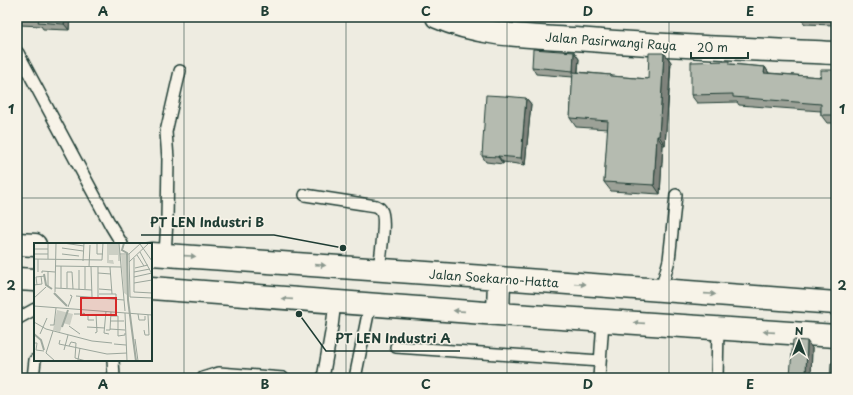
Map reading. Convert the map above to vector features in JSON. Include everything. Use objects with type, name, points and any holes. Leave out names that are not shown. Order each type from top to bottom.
[{"type":"main road","name":"Jalan Pasirwangi Raya","points":[[437,17],[470,29],[499,34],[606,42],[836,53]]},
{"type":"main road","points":[[17,244],[34,245]]},
{"type":"main road","name":"Jalan Soekarno-Hatta","points":[[158,254],[836,303]]},
{"type":"main road","points":[[17,278],[34,280]]},
{"type":"main road","points":[[498,314],[499,278]]},
{"type":"main road","points":[[152,288],[498,314],[836,336]]},
{"type":"lane","points":[[18,53],[121,243]]},
{"type":"lane","points":[[158,254],[167,220],[168,159],[166,132],[180,71]]},
{"type":"lane","points":[[661,290],[669,260],[676,195]]},
{"type":"lane","points":[[305,196],[376,206],[380,209],[383,214],[383,236],[379,270]]},
{"type":"lane","points":[[323,378],[335,302]]},
{"type":"lane","points":[[355,378],[370,304]]},
{"type":"lane","points":[[17,319],[34,310]]},
{"type":"lane","points":[[599,378],[602,320]]},
{"type":"lane","points":[[717,378],[718,328]]},
{"type":"lane","points":[[396,347],[600,361]]},
{"type":"lane","points":[[33,378],[35,361]]},
{"type":"lane","points":[[113,361],[114,378]]},
{"type":"lane","points":[[203,378],[219,373],[283,378]]},
{"type":"building","points":[[17,17],[65,17],[64,24],[38,22],[39,19]]},
{"type":"building","points":[[533,49],[574,52],[573,71],[532,67]]},
{"type":"building","points":[[649,53],[664,53],[659,136],[657,136],[654,185],[604,182],[608,121],[570,118],[573,72],[648,79]]},
{"type":"building","points":[[729,61],[729,64],[765,67],[764,73],[821,77],[821,70],[836,70],[836,115],[821,115],[821,104],[733,97],[733,94],[691,95],[691,62]]},
{"type":"building","points":[[486,95],[526,98],[521,158],[482,156]]},
{"type":"building","points":[[793,340],[807,341],[806,376],[790,375]]},
{"type":"building","points":[[831,363],[836,363],[836,378],[830,378]]},
{"type":"place","name":"PT LEN Industri B","points":[[343,248]]},
{"type":"place","name":"PT LEN Industri A","points":[[299,314]]}]
